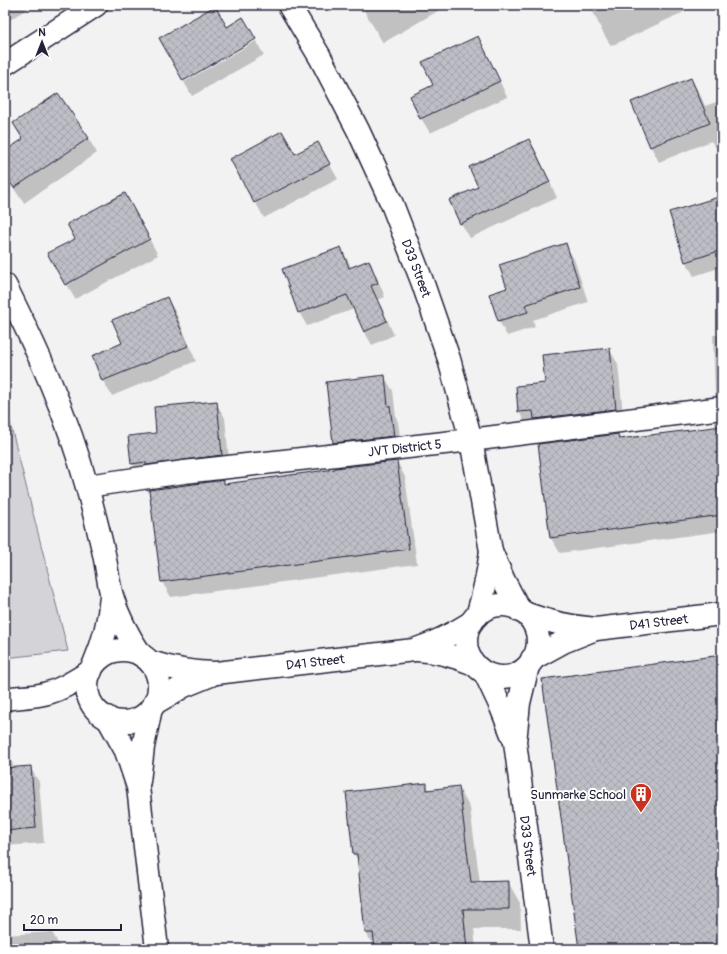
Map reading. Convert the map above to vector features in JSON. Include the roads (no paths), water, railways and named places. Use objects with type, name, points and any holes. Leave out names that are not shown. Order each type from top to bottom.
[{"type":"street","points":[[5,64],[96,5]]},
{"type":"street","name":"D33 Street","points":[[289,5],[320,57],[358,130],[392,204],[422,281],[449,359],[471,440],[491,551],[504,581],[522,612]]},
{"type":"street","points":[[5,285],[22,319],[70,433],[87,486],[104,554],[112,595],[124,627],[132,641],[155,670],[158,678],[158,695],[153,706],[143,747],[138,787]]},
{"type":"street","name":"JVT District 5","points":[[87,486],[184,472],[471,440],[722,408]]},
{"type":"street","name":"D33 Street","points":[[474,619],[482,600],[486,584],[491,551]]},
{"type":"street","points":[[112,595],[107,631],[88,681],[88,693],[92,703],[103,714],[126,751],[138,787],[157,949]]},
{"type":"street","points":[[493,607],[511,607],[522,612],[530,619],[537,635],[537,647],[530,663],[520,672],[512,676],[503,677],[494,676],[479,668],[469,656],[466,648],[468,630],[474,619],[484,610],[493,607]]},
{"type":"street","name":"D41 Street","points":[[522,612],[541,620],[577,628],[596,629],[722,614]]},
{"type":"street","name":"D41 Street","points":[[414,650],[429,645],[458,631],[474,619]]},
{"type":"street","name":"D41 Street","points":[[530,663],[563,642],[596,629]]},
{"type":"street","points":[[41,695],[79,679],[102,657],[111,652],[121,650],[132,651],[146,658]]},
{"type":"street","name":"D41 Street","points":[[146,658],[182,671],[216,673],[414,650],[444,653],[460,658],[479,668]]},
{"type":"street","name":"D33 Street","points":[[530,663],[519,703],[515,742],[542,949]]},
{"type":"street","name":"D33 Street","points":[[479,668],[501,707],[515,742]]},
{"type":"street","name":"D41 Street","points":[[153,706],[184,686],[216,673]]},
{"type":"street","points":[[5,698],[41,695],[56,696],[70,700],[116,721],[126,722],[135,720],[144,715],[153,706]]},
{"type":"place","name":"Sunmarke School","points":[[641,814]]}]
